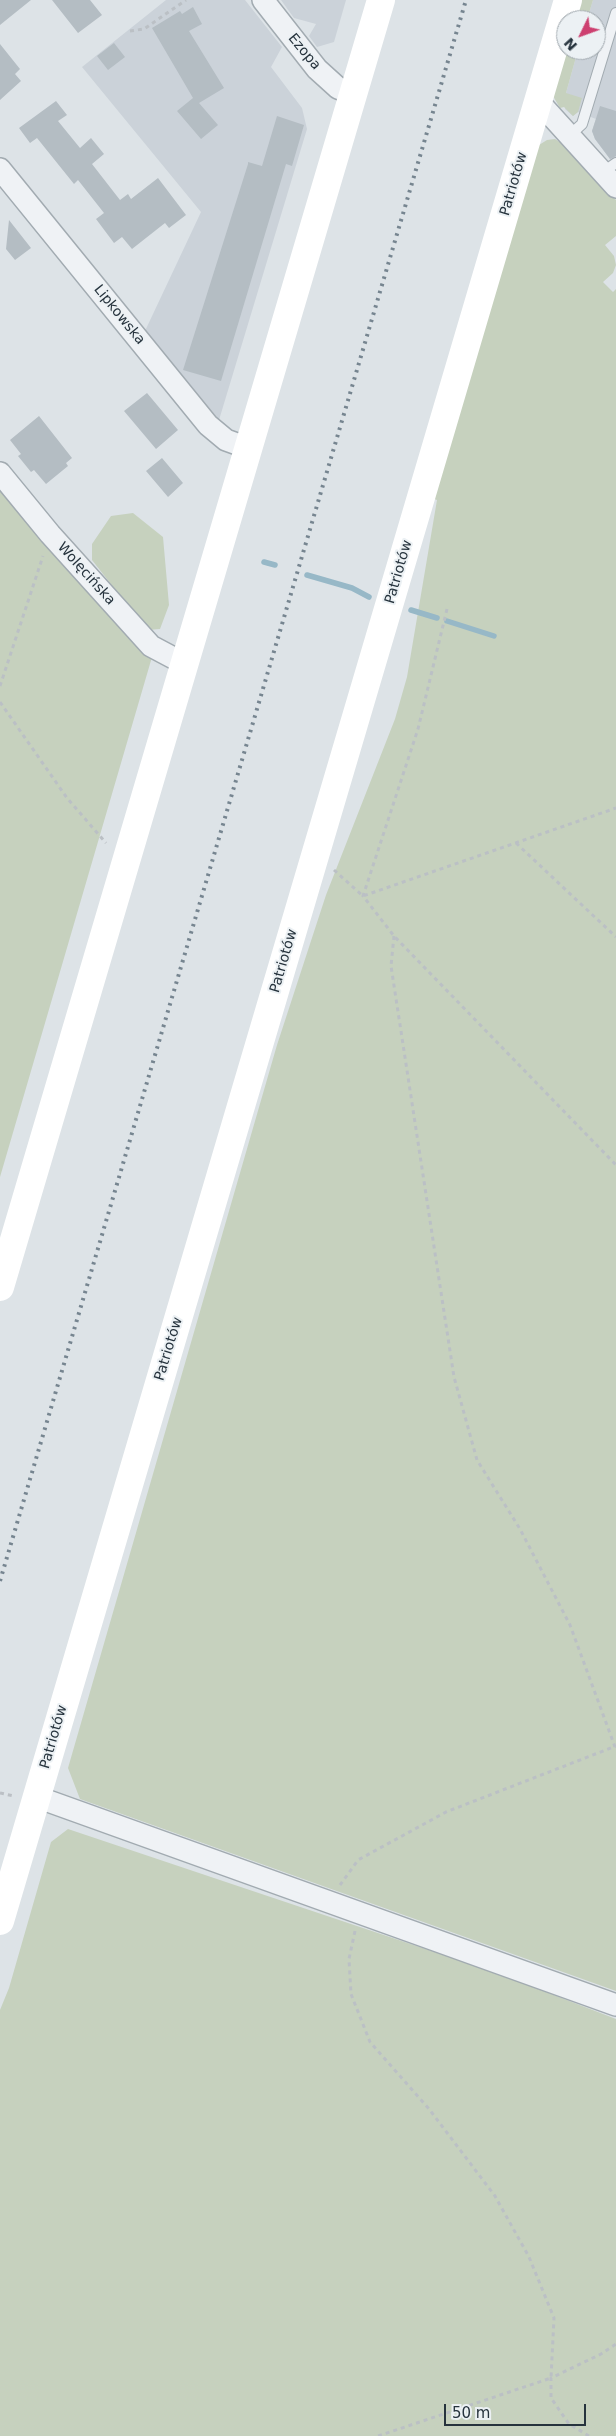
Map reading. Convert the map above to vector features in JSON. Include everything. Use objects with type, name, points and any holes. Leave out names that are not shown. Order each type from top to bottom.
[{"type":"main road","points":[[0,1287],[381,0]]},
{"type":"main road","name":"Patriotów","points":[[0,1921],[568,0]]},
{"type":"street","name":"Ezopa","points":[[262,0],[317,69],[338,88],[353,94]]},
{"type":"street","points":[[538,102],[612,174]]},
{"type":"street","name":"Lipkowska","points":[[0,169],[208,424],[226,440],[248,448]]},
{"type":"street","name":"Wolęcińska","points":[[0,473],[50,534],[151,646],[184,663]]},
{"type":"street","points":[[37,1797],[616,2006]]},
{"type":"lane","points":[[570,135],[582,124],[616,13]]},
{"type":"path","points":[[130,31],[144,29],[186,0]]},
{"type":"path","points":[[0,686],[50,534]]},
{"type":"path","points":[[363,896],[418,729],[447,609]]},
{"type":"path","points":[[0,702],[67,798],[106,843]]},
{"type":"path","points":[[363,896],[616,808]]},
{"type":"path","points":[[516,842],[616,937]]},
{"type":"path","points":[[316,852],[363,896],[394,936],[616,1165]]},
{"type":"path","points":[[328,1902],[353,1865],[378,1849],[446,1812],[616,1746],[570,1625],[520,1529],[477,1460],[454,1377],[391,966],[394,936]]},
{"type":"path","points":[[358,1913],[349,1959],[351,1994],[370,2042],[429,2109],[494,2196],[529,2257],[554,2318],[551,2398],[569,2424],[589,2436]]},
{"type":"path","points":[[378,2436],[551,2378],[601,2354],[616,2344]]},
{"type":"shaded area","points":[[166,0],[245,0],[282,47],[271,67],[302,108],[307,129],[219,420],[145,331],[201,212],[82,67]]},
{"type":"shaded area","points":[[281,0],[346,0],[334,42],[317,47],[309,36],[316,24],[294,18]]},
{"type":"shaded area","points":[[593,0],[616,0],[616,167],[595,139],[592,131],[596,119],[578,112],[573,116],[565,109],[566,93],[575,60],[606,60],[606,10],[590,10]]},
{"type":"green space","points":[[579,0],[593,0],[590,10],[576,10]]},
{"type":"green space","points":[[563,60],[575,60],[566,93],[582,98],[578,112],[573,116],[564,107],[560,108],[553,96]]},
{"type":"green space","points":[[555,139],[569,148],[616,200],[616,236],[605,245],[614,256],[616,265],[613,273],[603,282],[613,292],[616,289],[616,1991],[80,1799],[68,1768],[277,1045],[326,895],[395,719],[407,677],[437,500],[432,498],[539,145],[547,140]]},
{"type":"green space","points":[[0,482],[152,657],[0,1177]]},
{"type":"green space","points":[[133,513],[163,537],[169,605],[160,629],[147,630],[92,560],[92,544],[111,516]]},
{"type":"green space","points":[[68,1829],[494,1972],[616,2019],[616,2436],[0,2436],[0,2010],[9,1988],[51,1842]]},
{"type":"building","points":[[0,0],[31,0],[0,25]]},
{"type":"building","points":[[52,0],[90,0],[102,15],[78,33]]},
{"type":"building","points":[[193,7],[202,24],[189,31],[224,88],[199,103],[218,125],[201,139],[177,111],[193,98],[152,28],[180,11],[182,14]]},
{"type":"building","points":[[114,43],[125,57],[108,70],[97,56]]},
{"type":"building","points":[[0,44],[20,69],[15,74],[21,81],[0,100]]},
{"type":"building","points":[[56,101],[67,115],[58,121],[80,148],[91,138],[104,154],[92,164],[120,200],[128,194],[131,199],[158,178],[186,215],[169,228],[165,223],[132,249],[122,237],[114,243],[96,219],[104,213],[78,180],[74,184],[37,138],[30,143],[19,128]]},
{"type":"building","points":[[600,106],[616,111],[616,156],[610,159],[595,139],[592,131]]},
{"type":"building","points":[[277,116],[304,125],[292,166],[286,164],[221,381],[183,370],[248,162],[262,166]]},
{"type":"building","points":[[9,220],[31,248],[15,260],[6,249]]},
{"type":"building","points":[[147,393],[178,430],[156,449],[124,411]]},
{"type":"building","points":[[39,416],[72,458],[66,463],[68,466],[46,484],[34,470],[31,472],[18,456],[21,454],[10,440]]},
{"type":"building","points":[[162,458],[183,483],[168,497],[146,471]]},
{"type":"waterway","points":[[264,562],[275,565]]},
{"type":"waterway","points":[[307,575],[352,588],[369,597]]},
{"type":"waterway","points":[[411,610],[437,618]]},
{"type":"waterway","points":[[447,621],[494,636]]},
{"type":"railway","points":[[0,1581],[466,0]]}]
